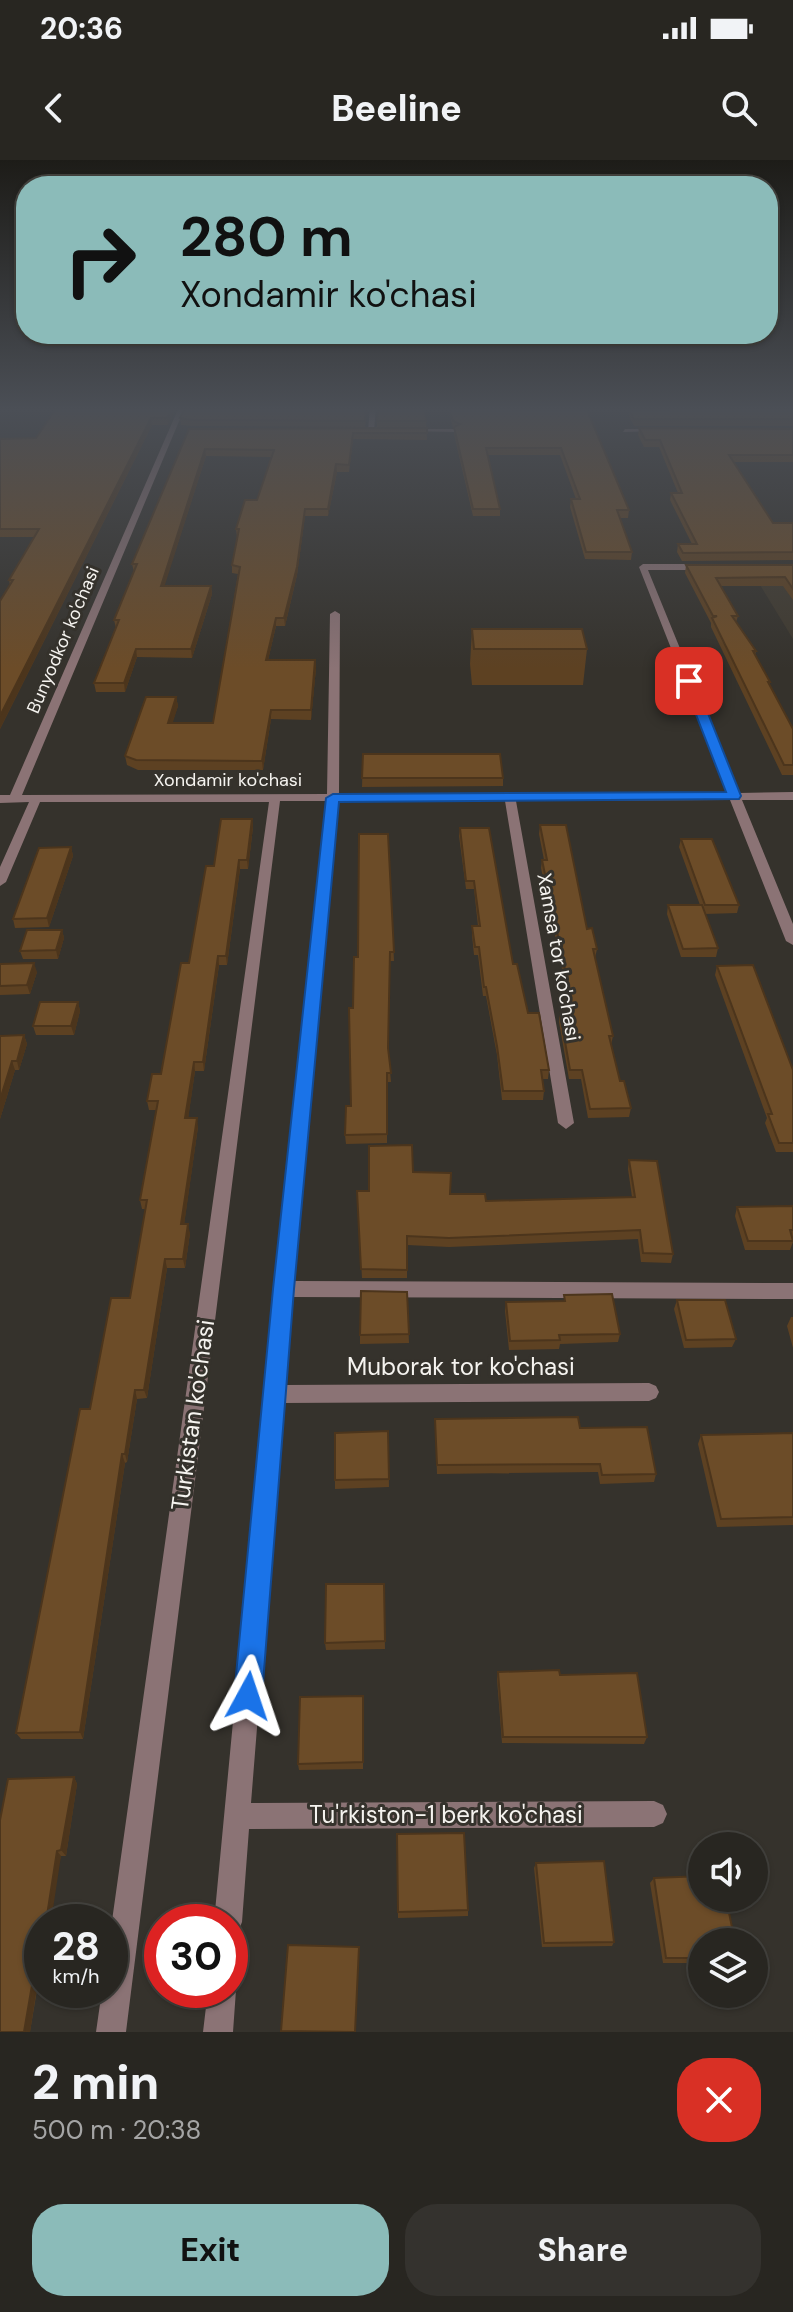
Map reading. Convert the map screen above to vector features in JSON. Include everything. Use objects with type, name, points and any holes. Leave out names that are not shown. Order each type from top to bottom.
[{"type":"street","name":"Bunyodkor ko'chasi","points":[[15,798],[144,494]]},
{"type":"street","points":[[718,567],[643,567],[793,941]]},
{"type":"street","points":[[230,1904],[283,1289],[333,798],[335,614]]},
{"type":"street","name":"Xondamir ko'chasi","points":[[0,799],[793,796]]},
{"type":"street","name":"Turkistan ko'chasi","points":[[111,2032],[275,798]]},
{"type":"street","name":"Xamsa tor ko'chasi","points":[[510,798],[566,1123]]},
{"type":"street","points":[[0,882],[36,799]]},
{"type":"street","points":[[283,1289],[793,1291]]},
{"type":"street","name":"Muborak tor ko'chasi","points":[[274,1394],[649,1392]]},
{"type":"street","name":"Tu'rkiston-1 berk ko'chasi","points":[[238,1816],[654,1814]]},
{"type":"street","points":[[218,2032],[220,2008]]},
{"type":"shaded area","points":[[752,572],[793,572],[793,639]]},
{"type":"building","points":[[0,494],[112,494],[0,716],[0,601],[39,529],[0,529]]},
{"type":"building","points":[[161,494],[190,494],[161,586],[211,586],[191,649],[136,649],[124,683],[94,683],[119,620],[114,620],[137,564],[132,564]]},
{"type":"building","points":[[259,494],[331,494],[328,509],[305,509],[297,567],[284,618],[276,618],[266,660],[315,660],[311,710],[271,710],[262,761],[136,760],[125,756],[146,697],[176,697],[168,723],[213,723],[240,567],[232,565],[239,529],[236,529],[245,500],[257,500]]},
{"type":"building","points":[[470,494],[497,494],[500,509],[473,509]]},
{"type":"building","points":[[578,494],[622,494],[629,510],[617,510],[632,552],[586,552],[571,499],[580,499]]},
{"type":"building","points":[[672,494],[754,494],[773,523],[793,523],[793,552],[683,553],[678,544],[697,544]]},
{"type":"building","points":[[686,565],[793,565],[793,589],[785,577],[716,578],[738,616],[732,616],[756,651],[753,651],[793,729],[793,765],[784,765],[712,618],[717,616],[713,616]]},
{"type":"building","points":[[472,629],[582,629],[587,649],[474,649]]},
{"type":"building","points":[[363,754],[500,754],[503,778],[362,778]]},
{"type":"building","points":[[221,819],[252,819],[247,860],[239,860],[226,956],[218,956],[203,1062],[194,1062],[185,1118],[197,1118],[181,1224],[188,1224],[183,1259],[165,1259],[144,1390],[135,1390],[125,1454],[122,1454],[80,1732],[16,1733],[80,1409],[90,1409],[111,1298],[130,1298],[147,1200],[140,1200],[158,1101],[147,1101],[152,1074],[161,1074],[181,963],[189,963],[206,866],[214,866]]},
{"type":"building","points":[[540,825],[566,825],[587,929],[592,928],[597,949],[593,949],[613,1036],[609,1036],[620,1081],[624,1081],[631,1108],[590,1109],[582,1070],[570,1070],[560,1013],[570,1012],[563,979],[567,979],[542,860],[547,860]]},
{"type":"building","points":[[460,828],[489,828],[513,964],[517,964],[528,1013],[539,1013],[549,1070],[541,1070],[544,1091],[503,1091],[479,947],[475,947],[472,926],[480,926],[474,881],[466,881]]},
{"type":"building","points":[[359,834],[388,834],[394,952],[390,952],[388,1048],[391,1073],[387,1073],[387,1134],[345,1135],[346,1106],[351,1106],[349,1008],[353,1008],[354,957],[358,957]]},
{"type":"building","points":[[681,839],[712,839],[739,905],[705,905]]},
{"type":"building","points":[[71,847],[47,918],[13,919],[39,848]]},
{"type":"building","points":[[668,905],[702,905],[718,948],[683,949]]},
{"type":"building","points":[[27,930],[62,930],[56,950],[20,951]]},
{"type":"building","points":[[34,963],[27,985],[0,986],[0,964]]},
{"type":"building","points":[[753,965],[793,1070],[793,1143],[779,1143],[768,1114],[772,1114],[717,966]]},
{"type":"building","points":[[40,1002],[78,1002],[71,1026],[33,1026]]},
{"type":"building","points":[[24,1035],[17,1061],[12,1061],[0,1100],[0,1036]]},
{"type":"building","points":[[412,1145],[413,1172],[451,1173],[450,1194],[485,1194],[486,1201],[635,1197],[629,1160],[657,1161],[673,1254],[643,1253],[640,1230],[449,1238],[407,1236],[407,1270],[361,1269],[357,1191],[369,1191],[369,1146]]},
{"type":"building","points":[[793,1206],[793,1230],[790,1230],[793,1241],[748,1241],[737,1207]]},
{"type":"building","points":[[361,1291],[407,1292],[409,1334],[360,1335]]},
{"type":"building","points":[[612,1294],[620,1334],[559,1335],[560,1340],[510,1341],[506,1302],[565,1301],[564,1295]]},
{"type":"building","points":[[677,1300],[725,1300],[736,1339],[686,1340]]},
{"type":"building","points":[[578,1417],[580,1428],[647,1427],[656,1474],[602,1475],[600,1464],[437,1465],[435,1419]]},
{"type":"building","points":[[388,1431],[389,1479],[335,1480],[335,1433]]},
{"type":"building","points":[[793,1433],[793,1517],[721,1519],[701,1435]]},
{"type":"building","points":[[326,1584],[384,1584],[385,1641],[325,1643]]},
{"type":"building","points":[[559,1670],[560,1675],[637,1673],[647,1737],[503,1737],[498,1672]]},
{"type":"building","points":[[363,1696],[363,1762],[298,1764],[300,1697]]},
{"type":"building","points":[[74,1777],[49,1904],[24,1904],[24,2008],[28,2008],[24,2032],[0,2032],[0,1820],[8,1779]]},
{"type":"building","points":[[464,1833],[468,1910],[398,1912],[397,1834]]},
{"type":"building","points":[[604,1861],[614,1942],[544,1943],[536,1863]]},
{"type":"building","points":[[688,1877],[688,1912],[729,1912],[732,1928],[688,1928],[688,1958],[666,1958],[654,1878]]},
{"type":"building","points":[[288,1945],[359,1947],[355,2032],[281,2031]]},
{"type":"route","points":[[248,1696],[283,1289],[333,798],[734,796],[689,681]]}]
